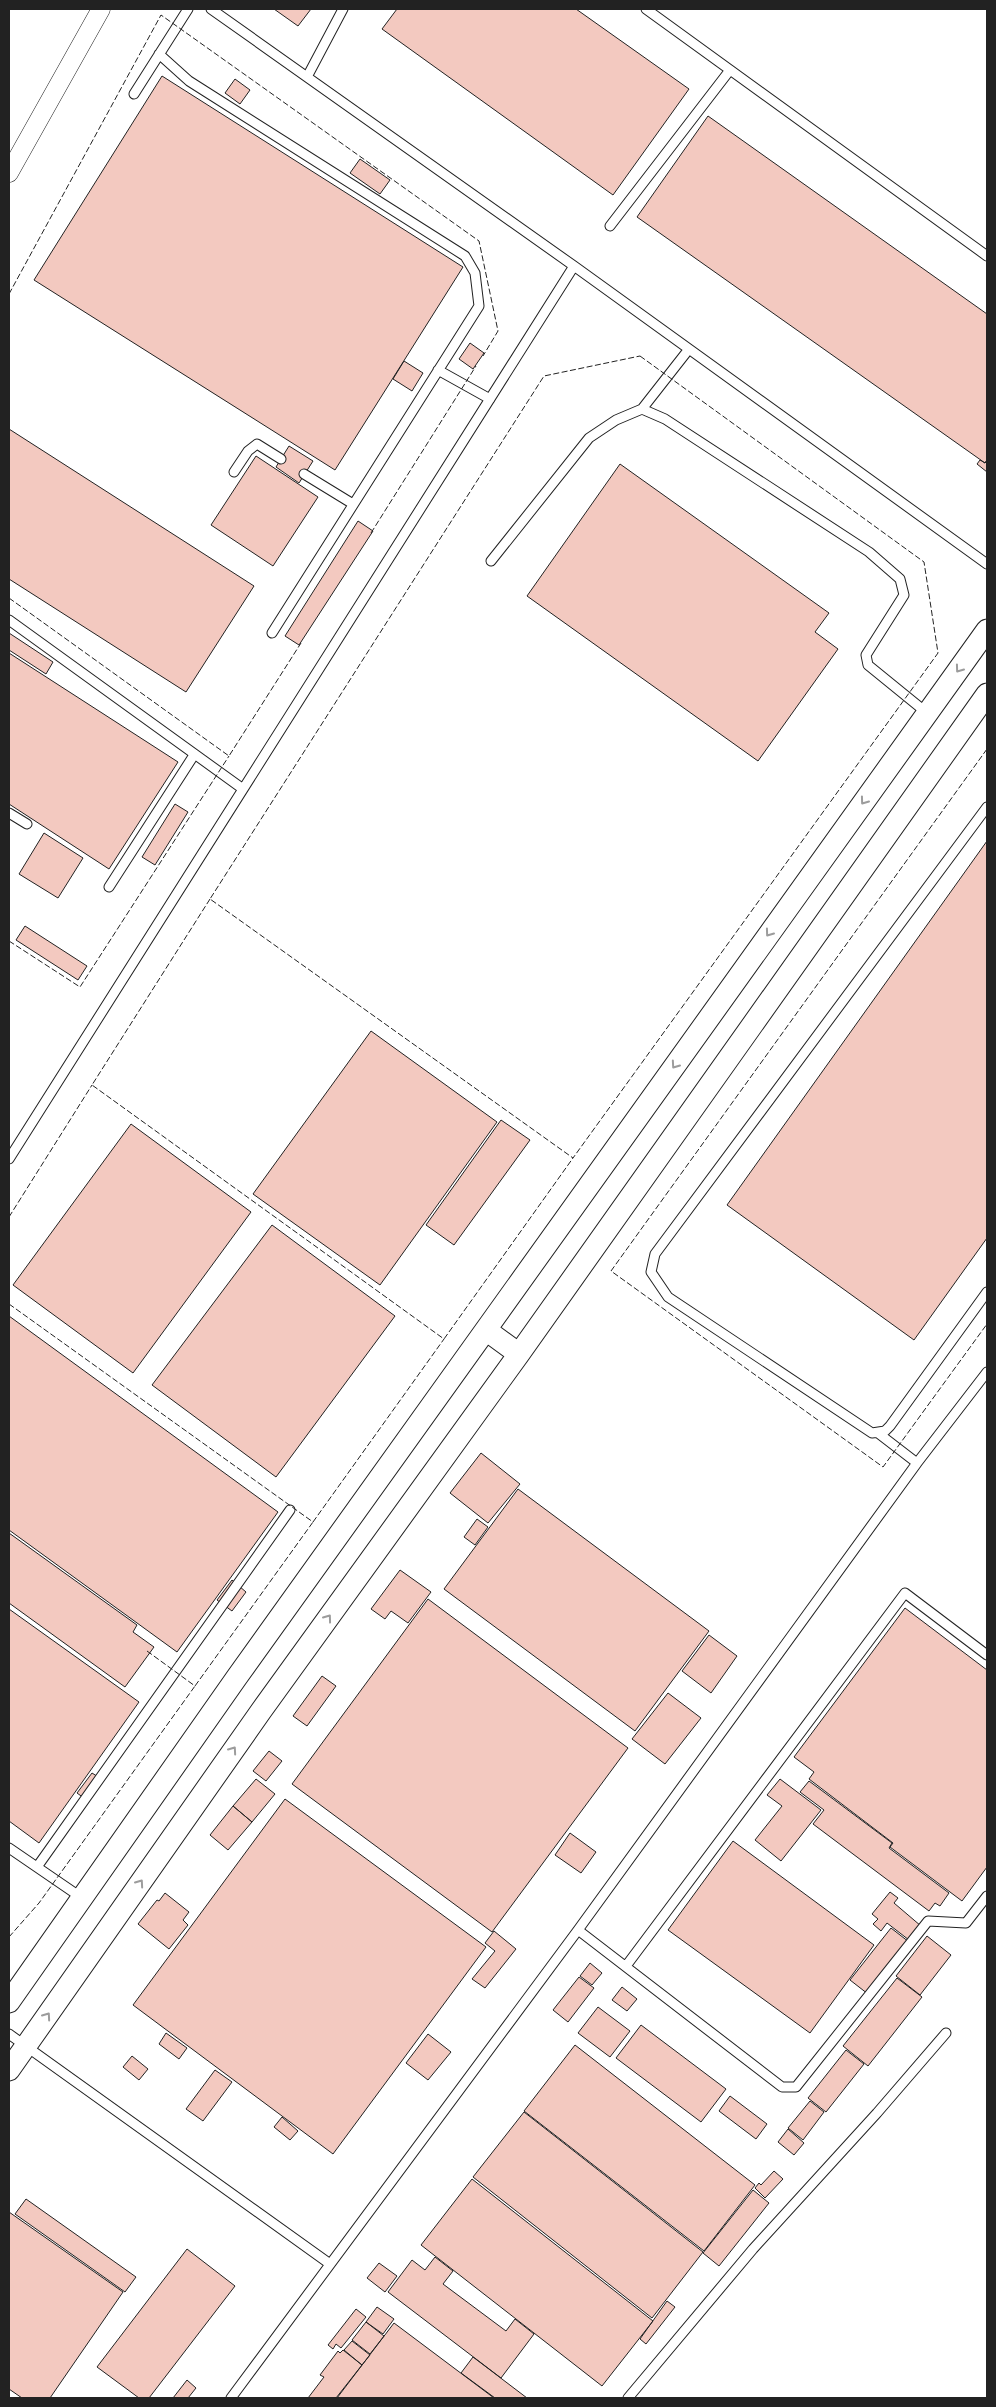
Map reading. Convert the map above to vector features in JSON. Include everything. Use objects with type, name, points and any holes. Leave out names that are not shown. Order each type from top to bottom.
[{"type":"street","points":[[9,173],[102,9]]},
{"type":"street","points":[[9,2002],[486,1330],[987,630]]},
{"type":"street","points":[[9,2070],[260,1711],[518,1354],[987,694]]},
{"type":"street","points":[[486,1330],[518,1354]]},
{"type":"lane","points":[[134,94],[188,9]]},
{"type":"lane","points":[[211,9],[574,266],[987,564]]},
{"type":"lane","points":[[307,77],[343,9]]},
{"type":"lane","points":[[646,9],[987,256]]},
{"type":"lane","points":[[159,54],[189,82],[465,256],[475,273],[479,306],[272,634]]},
{"type":"lane","points":[[610,226],[730,70]]},
{"type":"lane","points":[[9,1159],[574,266]]},
{"type":"lane","points":[[492,561],[589,438],[616,420],[642,409],[688,348]]},
{"type":"lane","points":[[438,370],[490,398]]},
{"type":"lane","points":[[642,409],[665,419],[869,552],[900,579],[904,595],[866,655],[866,659],[868,665],[928,713]]},
{"type":"lane","points":[[234,472],[248,450],[257,444],[281,459]]},
{"type":"lane","points":[[304,474],[354,504]]},
{"type":"lane","points":[[9,620],[243,789]]},
{"type":"lane","points":[[109,887],[194,755]]},
{"type":"lane","points":[[987,807],[656,1254],[651,1272],[668,1297],[872,1433],[878,1433],[890,1426],[987,1292]]},
{"type":"lane","points":[[9,813],[27,824]]},
{"type":"lane","points":[[231,2398],[578,1930],[917,1463],[987,1372]]},
{"type":"lane","points":[[878,1433],[917,1463]]},
{"type":"lane","points":[[37,1867],[290,1510]]},
{"type":"lane","points":[[626,1966],[905,1593],[987,1655]]},
{"type":"lane","points":[[9,1848],[82,1898]]},
{"type":"lane","points":[[578,1930],[782,2087],[796,2087],[928,1921],[966,1923],[987,1896]]},
{"type":"lane","points":[[628,2398],[753,2249],[878,2113],[946,2033]]},
{"type":"lane","points":[[9,2034],[330,2264]]},
{"type":"building","points":[[274,9],[311,9],[298,26]]},
{"type":"building","points":[[397,9],[576,9],[689,89],[613,195],[382,29]]},
{"type":"building","points":[[162,76],[463,267],[335,470],[34,280]]},
{"type":"building","points":[[235,79],[250,90],[240,104],[225,93]]},
{"type":"building","points":[[708,116],[987,314],[987,460],[985,463],[637,217]]},
{"type":"building","points":[[360,159],[390,180],[380,194],[350,173]]},
{"type":"building","points":[[470,343],[484,353],[473,369],[459,359]]},
{"type":"building","points":[[404,361],[423,373],[412,391],[393,379]]},
{"type":"building","points":[[9,429],[254,586],[186,692],[9,579]]},
{"type":"building","points":[[289,446],[313,461],[299,483],[276,467]]},
{"type":"building","points":[[256,456],[318,497],[273,566],[211,525]]},
{"type":"building","points":[[980,460],[985,463],[987,460],[987,472],[977,464]]},
{"type":"building","points":[[620,464],[829,613],[815,632],[838,649],[758,761],[527,596]]},
{"type":"building","points":[[358,521],[373,531],[299,645],[285,636]]},
{"type":"building","points":[[9,633],[53,662],[46,674],[9,650]]},
{"type":"building","points":[[9,653],[178,762],[109,869],[9,804]]},
{"type":"building","points":[[175,804],[188,812],[155,865],[142,857]]},
{"type":"building","points":[[44,833],[83,858],[58,898],[19,874]]},
{"type":"building","points":[[987,841],[987,1238],[914,1340],[727,1205]]},
{"type":"building","points":[[25,926],[87,966],[78,980],[16,940]]},
{"type":"building","points":[[371,1031],[497,1122],[380,1285],[253,1194]]},
{"type":"building","points":[[501,1120],[530,1140],[454,1245],[426,1225]]},
{"type":"building","points":[[131,1124],[251,1212],[133,1373],[13,1285]]},
{"type":"building","points":[[272,1225],[395,1316],[276,1477],[152,1385]]},
{"type":"building","points":[[9,1316],[278,1512],[177,1652],[9,1530]]},
{"type":"building","points":[[481,1453],[520,1484],[488,1523],[450,1493]]},
{"type":"building","points":[[518,1489],[709,1631],[635,1731],[444,1589]]},
{"type":"building","points":[[477,1519],[488,1527],[475,1545],[464,1537]]},
{"type":"building","points":[[9,1533],[137,1625],[133,1632],[154,1647],[125,1687],[9,1603]]},
{"type":"building","points":[[400,1570],[431,1592],[408,1623],[391,1611],[385,1619],[371,1609]]},
{"type":"building","points":[[232,1580],[246,1592],[232,1611],[217,1600]]},
{"type":"building","points":[[428,1599],[628,1748],[492,1932],[292,1784]]},
{"type":"building","points":[[905,1608],[987,1670],[987,1867],[962,1901],[890,1847],[893,1843],[809,1779],[814,1772],[794,1757]]},
{"type":"building","points":[[9,1609],[139,1702],[39,1843],[9,1821]]},
{"type":"building","points":[[709,1635],[737,1656],[711,1693],[682,1671]]},
{"type":"building","points":[[322,1676],[336,1686],[307,1726],[293,1716]]},
{"type":"building","points":[[668,1693],[701,1718],[665,1764],[632,1739]]},
{"type":"building","points":[[269,1751],[282,1761],[266,1781],[253,1771]]},
{"type":"building","points":[[92,1773],[103,1780],[88,1801],[77,1793]]},
{"type":"building","points":[[256,1779],[275,1794],[252,1822],[233,1806]]},
{"type":"building","points":[[780,1779],[821,1810],[781,1861],[755,1840],[782,1806],[767,1795]]},
{"type":"building","points":[[809,1781],[892,1843],[889,1848],[949,1893],[940,1906],[935,1903],[929,1911],[813,1824],[824,1810],[800,1792]]},
{"type":"building","points":[[285,1799],[486,1947],[333,2154],[133,2005]]},
{"type":"building","points":[[233,1806],[252,1822],[228,1850],[210,1835]]},
{"type":"building","points":[[570,1833],[596,1852],[581,1873],[555,1855]]},
{"type":"building","points":[[733,1841],[874,1945],[810,2033],[668,1930]]},
{"type":"building","points":[[890,1892],[898,1898],[894,1903],[921,1926],[909,1940],[887,1923],[881,1931],[873,1924],[878,1919],[872,1914]]},
{"type":"building","points":[[165,1893],[189,1912],[183,1920],[188,1925],[169,1949],[138,1924]]},
{"type":"building","points":[[891,1928],[909,1942],[868,1994],[850,1980]]},
{"type":"building","points":[[494,1931],[516,1949],[485,1988],[472,1979],[495,1951],[485,1943]]},
{"type":"building","points":[[927,1936],[951,1955],[920,1995],[896,1976]]},
{"type":"building","points":[[590,1963],[602,1973],[592,1985],[580,1976]]},
{"type":"building","points":[[579,1977],[594,1988],[568,2022],[553,2010]]},
{"type":"building","points":[[897,1978],[922,1997],[868,2066],[843,2046]]},
{"type":"building","points":[[622,1987],[637,1999],[627,2011],[612,2000]]},
{"type":"building","points":[[598,2007],[630,2031],[610,2057],[578,2033]]},
{"type":"building","points":[[641,2025],[726,2089],[701,2122],[616,2058]]},
{"type":"building","points":[[166,2033],[187,2048],[179,2059],[159,2044]]},
{"type":"building","points":[[428,2034],[451,2052],[428,2080],[406,2063]]},
{"type":"building","points":[[575,2045],[755,2185],[704,2251],[524,2111]]},
{"type":"building","points":[[846,2050],[864,2064],[826,2112],[808,2098]]},
{"type":"building","points":[[132,2056],[148,2069],[139,2080],[123,2067]]},
{"type":"building","points":[[215,2070],[232,2082],[203,2121],[186,2109]]},
{"type":"building","points":[[730,2096],[767,2124],[756,2139],[719,2111]]},
{"type":"building","points":[[810,2101],[824,2112],[803,2140],[788,2128]]},
{"type":"building","points":[[524,2112],[703,2252],[652,2318],[473,2177]]},
{"type":"building","points":[[282,2117],[298,2131],[290,2140],[274,2127]]},
{"type":"building","points":[[788,2129],[804,2143],[794,2155],[778,2142]]},
{"type":"building","points":[[774,2171],[783,2179],[765,2198],[755,2188],[759,2183],[761,2185]]},
{"type":"building","points":[[472,2179],[653,2321],[602,2386],[421,2245]]},
{"type":"building","points":[[753,2190],[769,2203],[719,2266],[703,2253]]},
{"type":"building","points":[[26,2199],[136,2277],[125,2292],[15,2214]]},
{"type":"building","points":[[9,2212],[123,2292],[50,2398],[22,2398],[9,2389]]},
{"type":"building","points":[[187,2249],[235,2286],[149,2398],[139,2398],[97,2367]]},
{"type":"building","points":[[435,2257],[453,2271],[443,2284],[506,2331],[515,2319],[534,2334],[501,2378],[388,2292],[412,2260],[425,2270]]},
{"type":"building","points":[[379,2263],[397,2276],[385,2292],[367,2278]]},
{"type":"building","points":[[667,2301],[675,2307],[646,2344],[640,2339]]},
{"type":"building","points":[[377,2307],[394,2319],[383,2334],[366,2322]]},
{"type":"building","points":[[356,2309],[366,2317],[341,2348],[336,2344],[333,2349],[328,2345]]},
{"type":"building","points":[[366,2322],[384,2336],[370,2354],[352,2340]]},
{"type":"building","points":[[394,2323],[494,2398],[337,2398]]},
{"type":"building","points":[[352,2341],[370,2355],[362,2365],[344,2350]]},
{"type":"building","points":[[343,2350],[362,2365],[336,2398],[308,2398],[324,2377],[320,2375],[338,2351],[340,2353]]},
{"type":"building","points":[[473,2357],[527,2398],[495,2398],[461,2373]]},
{"type":"building","points":[[187,2380],[196,2388],[188,2398],[173,2398]]},
{"type":"fence","points":[[9,294],[161,15],[479,241],[498,331],[483,356]]},
{"type":"fence","points":[[640,356],[924,562],[938,653],[573,1158],[210,899],[544,376],[640,356]]},
{"type":"fence","points":[[371,533],[476,366]]},
{"type":"fence","points":[[9,598],[229,756],[301,643]]},
{"type":"fence","points":[[987,749],[611,1271],[883,1467],[987,1324]]},
{"type":"fence","points":[[9,941],[80,987],[229,756]]},
{"type":"fence","points":[[210,899],[92,1085],[444,1339],[573,1158]]},
{"type":"fence","points":[[9,1217],[92,1085]]},
{"type":"fence","points":[[9,1304],[313,1522],[444,1339]]},
{"type":"fence","points":[[147,1651],[195,1686],[313,1522]]},
{"type":"fence","points":[[9,1937],[39,1903],[195,1686]]}]
